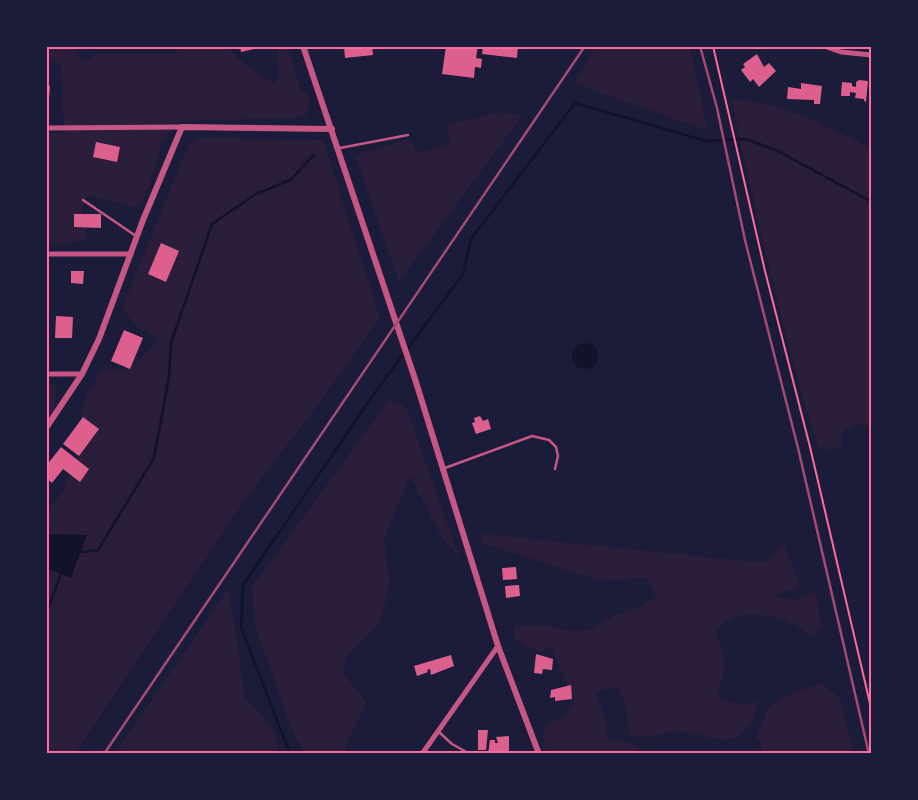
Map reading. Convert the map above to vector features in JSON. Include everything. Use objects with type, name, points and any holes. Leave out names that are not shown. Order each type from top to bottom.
[{"type":"street","points":[[824,46],[841,52],[872,55]]},
{"type":"street","points":[[303,47],[415,379],[498,646],[537,753]]},
{"type":"street","points":[[46,428],[82,374],[99,340],[130,254],[182,127]]},
{"type":"street","points":[[46,128],[332,129]]},
{"type":"street","points":[[46,254],[130,254]]},
{"type":"street","points":[[46,374],[82,374]]},
{"type":"street","points":[[422,754],[498,646]]},
{"type":"lane","points":[[338,149],[408,135]]},
{"type":"lane","points":[[83,200],[137,237]]},
{"type":"lane","points":[[443,468],[532,436],[550,440],[556,447],[558,456],[555,469]]},
{"type":"lane","points":[[438,731],[452,744],[470,754]]},
{"type":"path","points":[[713,46],[730,110],[765,271],[810,447],[872,712]]},
{"type":"shaded area","points":[[46,46],[72,46],[82,63],[96,54],[177,54],[177,46],[227,46],[249,67],[275,83],[279,78],[276,46],[287,46],[301,90],[310,96],[306,115],[293,118],[182,121],[163,139],[149,187],[139,207],[87,196],[82,210],[88,238],[67,245],[46,245],[46,133],[64,133],[61,65],[46,55]]},
{"type":"shaded area","points":[[379,46],[429,46],[381,50]]},
{"type":"shaded area","points":[[596,46],[690,46],[708,131],[574,83]]},
{"type":"shaded area","points":[[731,99],[749,101],[786,110],[872,148],[872,428],[857,424],[841,432],[842,446],[831,450],[818,447],[805,404],[771,274]]},
{"type":"shaded area","points":[[503,112],[522,116],[399,282],[355,155],[410,139],[418,153],[450,143],[446,124]]},
{"type":"shaded area","points":[[198,138],[323,140],[380,318],[321,401],[245,500],[75,754],[46,754],[46,511],[63,492],[79,456],[82,408],[87,394],[103,369],[130,369],[160,339],[135,325],[122,308],[189,143]]},
{"type":"shaded area","points":[[585,343],[594,347],[598,356],[594,365],[585,369],[576,365],[572,356],[576,347]]},
{"type":"shaded area","points":[[46,380],[57,387],[53,413],[46,422]]},
{"type":"shaded area","points":[[389,400],[406,407],[460,559],[443,539],[410,476],[384,540],[390,582],[381,621],[346,657],[344,674],[366,702],[343,754],[305,754],[292,730],[255,626],[252,587]]},
{"type":"shaded area","points":[[483,534],[766,563],[784,543],[800,587],[772,595],[794,600],[816,591],[822,628],[811,637],[788,622],[770,616],[751,614],[739,615],[715,629],[725,664],[724,673],[719,685],[719,700],[742,704],[757,702],[755,715],[748,727],[742,734],[734,738],[727,740],[677,731],[644,737],[630,736],[625,703],[617,687],[595,692],[606,721],[607,738],[629,742],[650,754],[545,754],[543,727],[566,715],[575,701],[551,647],[541,652],[515,640],[513,627],[540,625],[574,631],[591,629],[615,615],[639,607],[657,596],[646,578],[601,581],[481,543]]},
{"type":"shaded area","points":[[46,535],[87,535],[71,578],[46,568]]},
{"type":"shaded area","points":[[229,588],[245,697],[274,729],[279,754],[114,754]]},
{"type":"shaded area","points":[[821,683],[840,698],[854,754],[761,754],[762,744],[756,738],[768,708],[792,693]]},
{"type":"building","points":[[240,46],[254,46],[254,49],[241,52]]},
{"type":"building","points":[[344,46],[372,46],[373,55],[345,58]]},
{"type":"building","points":[[446,46],[478,46],[476,58],[482,59],[481,68],[475,67],[474,78],[442,74]]},
{"type":"building","points":[[483,46],[518,46],[517,58],[482,54]]},
{"type":"building","points":[[757,54],[764,67],[769,63],[776,71],[759,87],[753,79],[750,82],[741,70],[745,67],[743,64]]},
{"type":"building","points":[[859,80],[868,81],[866,102],[864,99],[855,98],[856,93],[850,92],[850,96],[841,96],[842,82],[852,83],[852,86],[856,87],[856,82]]},
{"type":"building","points":[[801,83],[822,86],[820,104],[814,104],[814,100],[787,99],[788,87],[801,89]]},
{"type":"building","points":[[46,85],[50,86],[49,98],[46,98]]},
{"type":"building","points":[[96,142],[120,147],[117,162],[93,157]]},
{"type":"building","points":[[74,214],[101,214],[101,228],[74,227]]},
{"type":"building","points":[[161,243],[179,251],[166,282],[148,274]]},
{"type":"building","points":[[71,271],[84,271],[83,284],[71,283]]},
{"type":"building","points":[[56,316],[73,317],[72,338],[55,338]]},
{"type":"building","points":[[124,330],[143,338],[130,369],[111,361]]},
{"type":"building","points":[[480,416],[483,421],[488,419],[491,429],[476,434],[472,423],[475,422],[474,418]]},
{"type":"building","points":[[83,417],[99,429],[79,456],[63,444]]},
{"type":"building","points":[[61,447],[89,469],[80,482],[63,469],[52,483],[46,478],[46,466]]},
{"type":"building","points":[[516,567],[517,579],[503,580],[502,568]]},
{"type":"building","points":[[519,585],[520,596],[506,598],[505,586]]},
{"type":"building","points":[[536,654],[553,659],[552,670],[543,669],[542,674],[534,673]]},
{"type":"building","points":[[451,655],[454,666],[431,675],[430,669],[427,670],[428,672],[417,676],[414,666]]},
{"type":"building","points":[[571,685],[572,699],[555,701],[555,697],[550,698],[551,690]]},
{"type":"building","points":[[478,730],[488,730],[486,750],[478,750]]},
{"type":"building","points":[[509,736],[509,754],[488,754],[490,740],[495,740],[495,743],[498,743],[496,737]]},
{"type":"waterway","points":[[290,754],[241,627],[243,585],[376,391],[463,274],[471,239],[575,103],[706,141],[746,139],[776,150],[872,202]]},
{"type":"waterway","points":[[81,552],[98,550],[154,458],[169,377],[171,343],[212,224],[256,194],[290,180],[314,155]]},
{"type":"waterway","points":[[46,613],[62,572]]},
{"type":"railway","points":[[104,754],[585,46]]},
{"type":"railway","points":[[700,46],[717,108],[745,240],[798,448],[869,754]]}]
